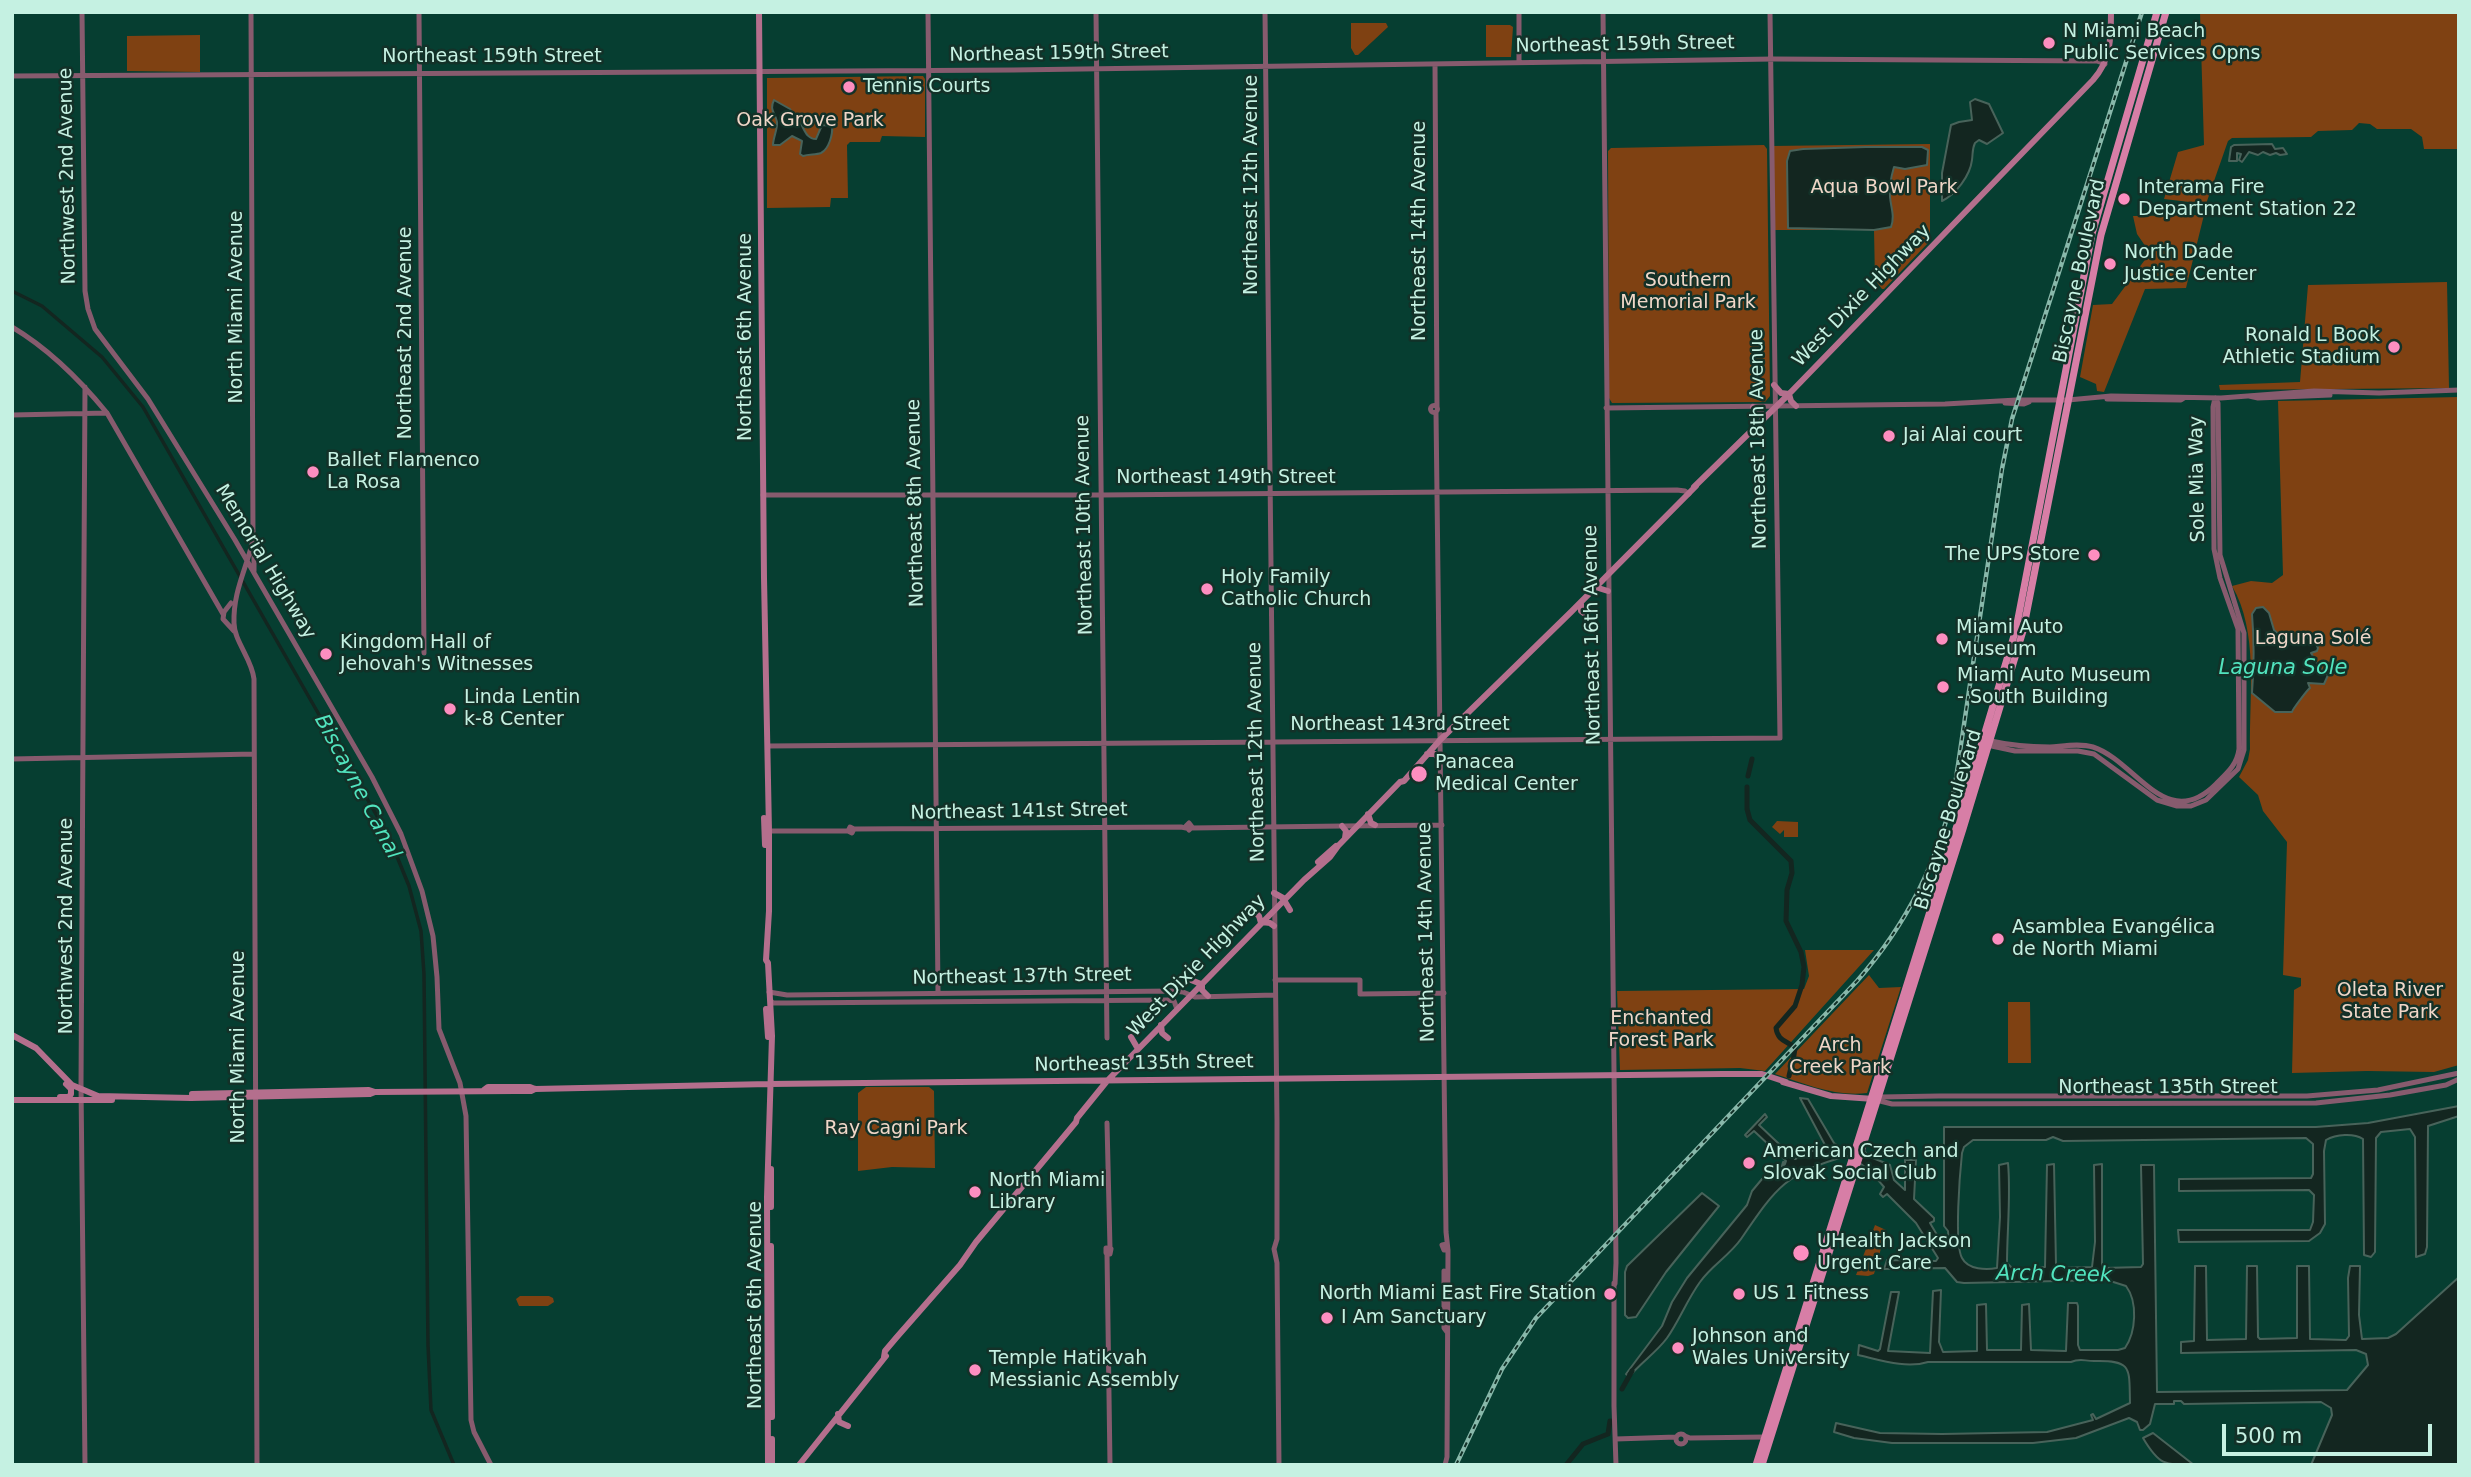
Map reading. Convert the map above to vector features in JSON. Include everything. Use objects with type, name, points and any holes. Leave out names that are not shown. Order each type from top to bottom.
[{"type":"main road","name":"Northeast 6th Avenue","points":[[759,12],[768,746],[767,915]]},
{"type":"main road","points":[[2105,64],[2111,44],[2111,12]]},
{"type":"main road","name":"Biscayne Boulevard","points":[[1913,975],[1972,799],[1973,770],[1986,742],[2033,563],[2104,221],[2157,12]]},
{"type":"main road","name":"Biscayne Boulevard","points":[[2065,400],[2082,282],[2097,213],[2166,12]]},
{"type":"main road","name":"West Dixie Highway","points":[[797,1465],[969,1254],[997,1212],[1120,1067],[1327,853],[1338,846],[1401,782],[1409,770],[1412,771],[1440,740],[1789,394],[2094,80],[2105,64]]},
{"type":"main road","points":[[2082,282],[2085,296],[2088,298]]},
{"type":"main road","points":[[1774,385],[1779,393],[1789,394],[1796,406]]},
{"type":"main road","points":[[1753,407],[1761,412],[1763,419]]},
{"type":"main road","name":"Biscayne Boulevard","points":[[1756,1465],[1780,1410],[1782,1381],[2023,631],[2034,579],[2033,546],[2048,483]]},
{"type":"main road","points":[[1595,587],[1608,591]]},
{"type":"main road","points":[[1584,599],[1581,610],[1586,615]]},
{"type":"main road","name":"Northeast 6th Avenue","points":[[765,662],[763,713],[769,869],[766,1000],[770,1044],[767,1170],[768,1329],[772,1426],[770,1465]]},
{"type":"main road","points":[[763,713],[768,746]]},
{"type":"main road","points":[[1427,754],[1435,754],[1441,761]]},
{"type":"main road","points":[[764,758],[768,789]]},
{"type":"main road","points":[[1412,771],[1416,783]]},
{"type":"main road","points":[[1368,814],[1371,823],[1375,825]]},
{"type":"main road","points":[[1343,825],[1345,838]]},
{"type":"main road","points":[[1274,893],[1285,899],[1290,910]]},
{"type":"main road","points":[[1252,910],[1262,923],[1275,926]]},
{"type":"main road","points":[[1191,980],[1201,984],[1208,996]]},
{"type":"main road","points":[[1161,1025],[1162,1033],[1168,1038]]},
{"type":"main road","points":[[12,1035],[36,1048],[71,1090],[69,1096],[30,1100]]},
{"type":"main road","points":[[1131,1037],[1138,1049]]},
{"type":"main road","points":[[1120,1067],[1125,1080]]},
{"type":"main road","points":[[59,1074],[82,1097],[140,1100],[145,1097]]},
{"type":"main road","name":"Northeast 135th Street","points":[[255,1095],[461,1091],[484,1090],[488,1087],[535,1089],[769,1084],[1765,1074],[1817,1093],[1873,1099]]},
{"type":"main road","points":[[70,1083],[82,1079]]},
{"type":"main road","points":[[1090,1081],[1097,1093]]},
{"type":"main road","points":[[211,1098],[229,1093]]},
{"type":"main road","points":[[187,1097],[191,1094],[255,1095]]},
{"type":"main road","points":[[12,1100],[255,1095]]},
{"type":"main road","name":"Northeast 6th Avenue","points":[[769,1146],[770,1465]]},
{"type":"main road","name":"Biscayne Boulevard","points":[[1762,1465],[1768,1437],[1854,1160]]},
{"type":"main road","points":[[767,1170],[771,1178]]},
{"type":"main road","name":"West Dixie Highway","points":[[957,1266],[966,1251],[976,1242]]},
{"type":"main road","points":[[836,1417],[840,1423],[848,1426]]},
{"type":"main road","points":[[768,1418],[772,1426]]},
{"type":"street","name":"Northwest 2nd Avenue","points":[[82,12],[85,291],[90,317],[100,337]]},
{"type":"street","name":"North Miami Avenue","points":[[251,12],[253,540],[234,598],[223,620],[231,624],[253,673],[257,1465]]},
{"type":"street","name":"Northeast 2nd Avenue","points":[[419,12],[424,653]]},
{"type":"street","name":"Northeast 8th Avenue","points":[[928,12],[937,993]]},
{"type":"street","name":"Northeast 10th Avenue","points":[[1096,12],[1107,1038]]},
{"type":"street","name":"Northeast 12th Avenue","points":[[1265,12],[1279,1465]]},
{"type":"street","points":[[1519,12],[1519,62]]},
{"type":"street","name":"Northeast 16th Avenue","points":[[1603,12],[1608,591],[1613,740],[1618,1404],[1616,1465]]},
{"type":"street","name":"Northeast 18th Avenue","points":[[1770,12],[1780,738]]},
{"type":"street","name":"Northeast 159th Street","points":[[12,76],[928,71],[1771,59],[2097,61],[2105,64]]},
{"type":"street","name":"Northeast 14th Avenue","points":[[1435,64],[1434,409],[1437,422],[1445,1077],[1445,1465]]},
{"type":"street","points":[[12,327],[56,359],[107,413],[219,603],[228,612]]},
{"type":"street","name":"Memorial Highway","points":[[100,337],[148,399],[247,560],[372,777],[401,834],[422,891],[433,936],[438,977],[439,1029],[461,1091],[467,1134],[469,1426],[489,1465]]},
{"type":"street","name":"Northwest 2nd Avenue","points":[[85,387],[82,1097],[86,1465]]},
{"type":"street","points":[[1606,408],[2002,402],[2024,404],[2030,401],[2105,398],[2181,400],[2336,393],[2459,392]]},
{"type":"street","name":"Sole Mia Way","points":[[1986,742],[2052,749],[2079,745],[2093,747],[2159,794],[2178,801],[2193,800],[2207,793],[2231,769],[2236,760],[2239,739],[2238,629],[2220,578],[2214,549],[2215,398]]},
{"type":"street","points":[[12,415],[107,413]]},
{"type":"street","name":"Northeast 149th Street","points":[[763,495],[1677,490],[1689,494]]},
{"type":"street","points":[[253,540],[254,574]]},
{"type":"street","points":[[219,603],[234,598]]},
{"type":"street","name":"North Miami Avenue","points":[[228,612],[235,617],[231,624]]},
{"type":"street","name":"Northeast 143rd Street","points":[[768,746],[1780,738]]},
{"type":"street","points":[[12,759],[254,754]]},
{"type":"street","name":"Northeast 141st Street","points":[[767,829],[1442,825]]},
{"type":"street","points":[[1275,980],[1360,980],[1360,994],[1444,993]]},
{"type":"street","name":"Northeast 137th Street","points":[[768,995],[1177,991],[1195,997],[1275,995]]},
{"type":"street","points":[[986,993],[987,1001]]},
{"type":"street","points":[[813,994],[813,1003]]},
{"type":"street","points":[[895,994],[895,1002]]},
{"type":"street","name":"Northeast 137th Street","points":[[768,995],[773,1003],[1171,1000],[1177,1009]]},
{"type":"street","name":"Northeast 135th Street","points":[[2042,1100],[2349,1093],[2459,1073]]},
{"type":"street","points":[[2450,1076],[2451,1083]]},
{"type":"street","name":"Northeast 135th Street","points":[[1873,1099],[1939,1096],[2148,1104],[2349,1101],[2451,1083],[2459,1079]]},
{"type":"street","points":[[2349,1093],[2349,1101]]},
{"type":"street","points":[[2148,1096],[2148,1104]]},
{"type":"street","points":[[2249,1097],[2249,1104]]},
{"type":"street","points":[[1107,1123],[1110,1465]]},
{"type":"street","points":[[1616,1439],[1675,1439],[1680,1444],[1687,1439],[1768,1437]]},
{"type":"green space","points":[[2200,12],[2459,12],[2459,149],[2424,149],[2422,137],[2411,129],[2377,129],[2370,124],[2359,123],[2352,130],[2318,131],[2311,137],[2232,138],[2228,141],[2206,204],[2164,199],[2178,152],[2204,145]]},
{"type":"green space","points":[[1351,23],[1386,23],[1388,27],[1355,55],[1351,48]]},
{"type":"green space","points":[[1486,25],[1513,27],[1511,57],[1486,57]]},
{"type":"green space","points":[[200,35],[200,72],[127,71],[127,36]]},
{"type":"green space","name":"Oak Grove Park","points":[[923,76],[925,137],[882,136],[880,142],[850,142],[847,145],[848,198],[831,198],[830,207],[767,208],[767,78]]},
{"type":"green space","name":"Aqua Bowl Park","points":[[1930,144],[1930,241],[1884,289],[1875,280],[1874,230],[1772,230],[1771,146]]},
{"type":"green space","name":"Southern Memorial Park","points":[[1764,145],[1767,149],[1770,396],[1765,402],[1612,403],[1609,398],[1608,151],[1611,148]]},
{"type":"green space","points":[[2204,215],[2186,288],[2145,289],[2104,392],[2097,391],[2096,384],[2080,377],[2093,305],[2112,304],[2150,253],[2137,234],[2133,216]]},
{"type":"green space","points":[[2447,282],[2449,388],[2220,390],[2219,385],[2300,382],[2308,285]]},
{"type":"green space","points":[[2459,397],[2459,1065],[2434,1072],[2292,1073],[2294,990],[2301,986],[2301,978],[2283,975],[2287,842],[2263,811],[2258,795],[2239,777],[2248,760],[2250,749],[2251,665],[2246,623],[2232,586],[2251,581],[2272,583],[2283,575],[2278,401]]},
{"type":"green space","points":[[1777,821],[1798,822],[1798,837],[1784,837],[1784,830],[1780,834],[1772,827]]},
{"type":"green space","name":"Enchanted Forest Park","points":[[1805,950],[1874,950],[1765,1071],[1740,1068],[1620,1070],[1617,991],[1804,989],[1809,976]]},
{"type":"green space","name":"Arch Creek Park","points":[[1869,975],[1879,988],[1901,987],[1867,1093],[1832,1091],[1775,1074]]},
{"type":"green space","points":[[2008,1002],[2030,1002],[2031,1063],[2008,1063]]},
{"type":"green space","name":"Ray Cagni Park","points":[[866,1087],[929,1087],[934,1091],[935,1168],[892,1167],[858,1171],[858,1093]]},
{"type":"green space","points":[[1875,1225],[1886,1230],[1874,1274],[1856,1275]]},
{"type":"green space","points":[[520,1296],[549,1296],[554,1302],[548,1306],[519,1306],[516,1299]]},
{"type":"water","points":[[1975,99],[1989,104],[2003,133],[1987,144],[1979,140],[1975,143],[1971,166],[1962,184],[1942,201],[1942,173],[1951,125],[1972,120],[1970,102]]},
{"type":"water","points":[[774,100],[790,109],[796,123],[801,124],[810,138],[816,139],[822,125],[832,126],[830,141],[824,151],[803,156],[800,154],[802,141],[792,136],[780,145],[773,145],[777,124],[772,109]]},
{"type":"water","points":[[2272,144],[2275,149],[2283,148],[2287,154],[2270,155],[2263,152],[2258,155],[2249,152],[2242,162],[2239,160],[2241,154],[2237,153],[2237,161],[2229,161],[2231,147],[2234,145]]},
{"type":"water","points":[[1922,147],[1928,150],[1927,165],[1905,169],[1894,167],[1890,190],[1893,216],[1891,227],[1874,230],[1788,228],[1787,161],[1790,151]]},
{"type":"water","name":"Laguna Sole","points":[[2263,607],[2269,613],[2274,630],[2287,642],[2306,637],[2314,640],[2318,648],[2311,653],[2319,667],[2328,675],[2324,684],[2308,683],[2310,688],[2292,712],[2275,712],[2252,693],[2252,614],[2256,608]]},
{"type":"water","points":[[1800,1098],[1808,1099],[1834,1143],[1841,1148],[1864,1150],[1868,1156],[1890,1165],[1894,1180],[1905,1190],[1905,1160],[1916,1160],[1914,1199],[1934,1218],[1930,1223],[1946,1246],[1949,1245],[1948,1231],[1944,1226],[1944,1127],[2316,1127],[2368,1123],[2459,1106],[2459,1116],[2428,1126],[2427,1247],[2425,1254],[2416,1257],[2415,1137],[2410,1129],[2381,1132],[2376,1138],[2375,1252],[2371,1257],[2364,1255],[2363,1139],[2350,1135],[2326,1140],[2325,1224],[2320,1233],[2309,1241],[2179,1242],[2178,1230],[2310,1230],[2314,1195],[2309,1190],[2179,1191],[2179,1179],[2311,1178],[2313,1144],[2306,1138],[2063,1141],[2053,1137],[2046,1140],[1973,1140],[1964,1147],[1962,1153],[1958,1238],[1965,1262],[1978,1268],[1997,1268],[1999,1165],[2008,1163],[2007,1263],[2013,1269],[2045,1267],[2047,1165],[2054,1164],[2056,1265],[2058,1268],[2092,1267],[2095,1242],[2094,1165],[2102,1164],[2103,1268],[2141,1267],[2141,1165],[2154,1165],[2157,1392],[2347,1390],[2368,1365],[2366,1354],[2356,1350],[2181,1353],[2181,1342],[2194,1341],[2195,1266],[2206,1266],[2207,1340],[2246,1339],[2247,1266],[2257,1266],[2260,1339],[2297,1338],[2297,1266],[2309,1266],[2310,1339],[2346,1340],[2349,1336],[2350,1266],[2360,1266],[2359,1315],[2362,1339],[2388,1338],[2396,1334],[2459,1277],[2459,1465],[2311,1465],[2332,1415],[2331,1408],[2321,1402],[2184,1404],[2174,1401],[2174,1404],[2155,1404],[2150,1424],[2143,1430],[2140,1430],[2137,1422],[2129,1418],[2076,1438],[2033,1443],[1892,1443],[1854,1438],[1834,1432],[1836,1423],[1880,1433],[2047,1432],[2093,1420],[2093,1414],[2096,1419],[2130,1403],[2126,1368],[2116,1362],[1928,1362],[1911,1365],[1858,1355],[1859,1345],[1878,1351],[1880,1349],[1891,1292],[1899,1292],[1888,1351],[1930,1353],[1933,1291],[1941,1290],[1939,1342],[1943,1352],[1977,1351],[1977,1305],[1986,1304],[1987,1350],[2021,1350],[2022,1305],[2029,1304],[2031,1350],[2066,1351],[2068,1303],[2077,1303],[2078,1306],[2080,1350],[2125,1348],[2133,1326],[2134,1308],[2126,1286],[2107,1280],[1964,1283],[1957,1282],[1945,1268],[1884,1269],[1887,1260],[1936,1261],[1938,1258],[1916,1223],[1887,1194],[1883,1197],[1880,1194],[1884,1187],[1872,1173],[1847,1156],[1795,1176],[1774,1195],[1736,1245],[1700,1282],[1667,1338],[1629,1377],[1626,1374],[1662,1326],[1672,1302],[1687,1278],[1747,1205],[1752,1191],[1762,1179],[1782,1166],[1783,1162],[1783,1166],[1785,1164],[1786,1161],[1754,1131],[1747,1137],[1745,1135],[1765,1114],[1767,1117],[1759,1125],[1795,1159],[1825,1145]]},
{"type":"water","points":[[1702,1193],[1719,1206],[1666,1272],[1636,1317],[1628,1318],[1625,1315],[1627,1266]]},
{"type":"water","points":[[2153,1433],[2194,1465],[2163,1462],[2143,1438]]},
{"type":"waterway","name":"Biscayne Canal","points":[[12,291],[42,306],[102,357],[143,407],[389,837],[409,886],[421,931],[424,974],[431,1410],[454,1465]]},
{"type":"waterway","name":"Arch Creek","points":[[1748,776],[1752,759]]},
{"type":"waterway","name":"Arch Creek","points":[[1747,787],[1750,820],[1791,861],[1786,921],[1801,952],[1804,967],[1795,1006],[1776,1028],[1781,1038],[1795,1048],[1793,1062]]},
{"type":"waterway","name":"Arch Creek","points":[[1789,1076],[1791,1067]]},
{"type":"waterway","points":[[1622,1389],[1632,1371]]},
{"type":"waterway","points":[[1566,1465],[1583,1444],[1608,1434],[1610,1421]]},
{"type":"railway","points":[[1456,1465],[1502,1369],[1536,1318],[1857,981],[1891,937],[1931,865],[1955,785],[2002,469],[2012,419],[2142,12]]},
{"type":"place","name":"N Miami Beach Public Services Opns","points":[[2049,43]]},
{"type":"place","name":"Tennis Courts","points":[[849,87]]},
{"type":"place","name":"Interama Fire Department Station 22","points":[[2124,199]]},
{"type":"place","name":"North Dade Justice Center","points":[[2110,264]]},
{"type":"place","name":"Ronald L Book Athletic Stadium","points":[[2394,347]]},
{"type":"place","name":"Jai Alai court","points":[[1889,436]]},
{"type":"place","name":"Ballet Flamenco La Rosa","points":[[313,472]]},
{"type":"place","name":"The UPS Store","points":[[2094,555]]},
{"type":"place","name":"Holy Family Catholic Church","points":[[1207,589]]},
{"type":"place","name":"Miami Auto Museum","points":[[1942,639]]},
{"type":"place","name":"Kingdom Hall of Jehovah's Witnesses","points":[[326,654]]},
{"type":"place","name":"Miami Auto Museum - South Building","points":[[1943,687]]},
{"type":"place","name":"Linda Lentin k-8 Center","points":[[450,709]]},
{"type":"place","name":"Panacea Medical Center","points":[[1419,774]]},
{"type":"place","name":"Asamblea Evangélica de North Miami","points":[[1998,939]]},
{"type":"place","name":"American Czech and Slovak Social Club","points":[[1749,1163]]},
{"type":"place","name":"North Miami Library","points":[[975,1192]]},
{"type":"place","name":"UHealth Jackson Urgent Care","points":[[1801,1253]]},
{"type":"place","name":"North Miami East Fire Station","points":[[1610,1294]]},
{"type":"place","name":"US 1 Fitness","points":[[1739,1294]]},
{"type":"place","name":"I Am Sanctuary","points":[[1327,1318]]},
{"type":"place","name":"Johnson and Wales University","points":[[1678,1348]]},
{"type":"place","name":"Temple Hatikvah Messianic Assembly","points":[[975,1370]]},
{"type":"park label","name":"Laguna Solé","points":[[2313,639]]},
{"type":"park label","name":"Oleta River State Park","points":[[2390,1002]]}]
